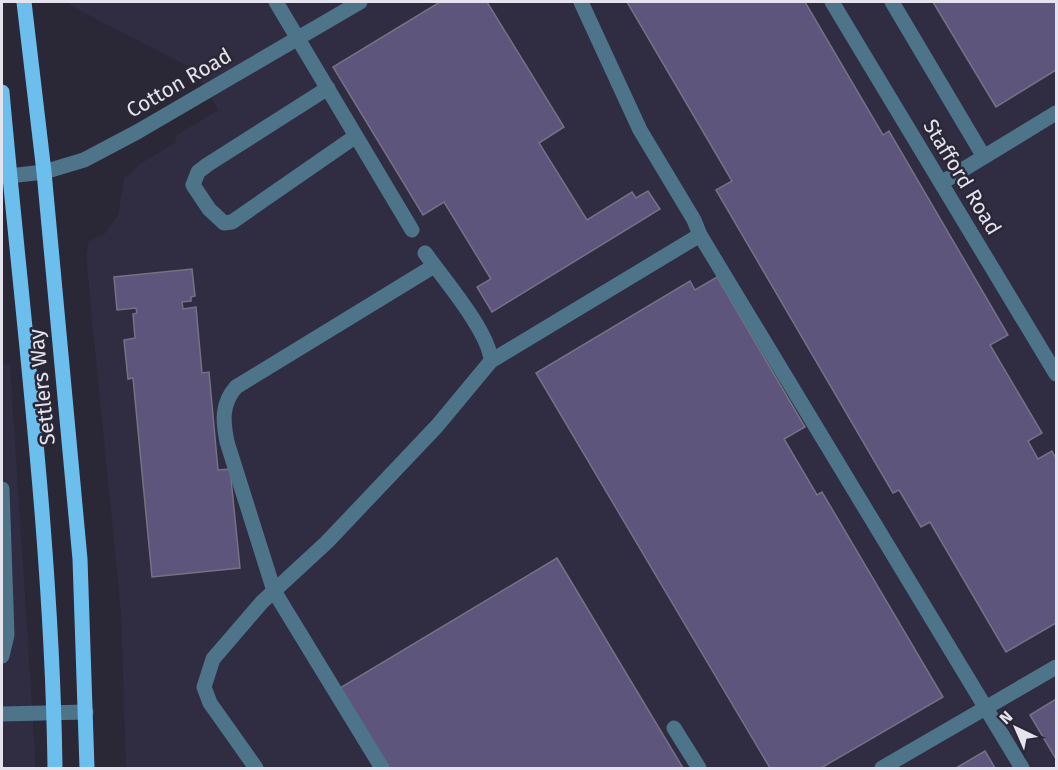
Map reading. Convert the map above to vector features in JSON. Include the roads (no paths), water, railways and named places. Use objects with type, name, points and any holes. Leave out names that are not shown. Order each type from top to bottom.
[{"type":"main road","name":"Settlers Way","points":[[24,2],[44,171],[80,559],[87,768]]},
{"type":"main road","name":"Settlers Way","points":[[2,92],[27,344],[54,713],[54,768]]},
{"type":"street","points":[[276,2],[412,230]]},
{"type":"street","name":"Cotton Road","points":[[9,176],[44,171],[84,160],[360,2]]},
{"type":"street","points":[[581,2],[640,130],[694,220],[700,235],[1022,768]]},
{"type":"street","name":"Stafford Road","points":[[832,2],[1056,374]]},
{"type":"street","points":[[892,2],[984,157]]},
{"type":"street","points":[[328,88],[207,165],[198,172],[194,185],[217,218],[224,223],[232,222],[357,136]]},
{"type":"street","points":[[941,183],[1056,113]]},
{"type":"street","points":[[256,768],[210,703],[204,687],[213,659],[274,591],[327,542],[452,409],[491,361],[700,235]]},
{"type":"street","points":[[425,253],[482,334],[490,350],[491,361]]},
{"type":"street","points":[[382,768],[274,591],[227,442],[223,419],[230,394],[245,381],[434,266]]},
{"type":"street","points":[[2,489],[7,635],[2,656]]},
{"type":"street","points":[[882,768],[1056,667]]},
{"type":"street","points":[[2,714],[86,712]]},
{"type":"street","points":[[674,728],[699,768]]}]
